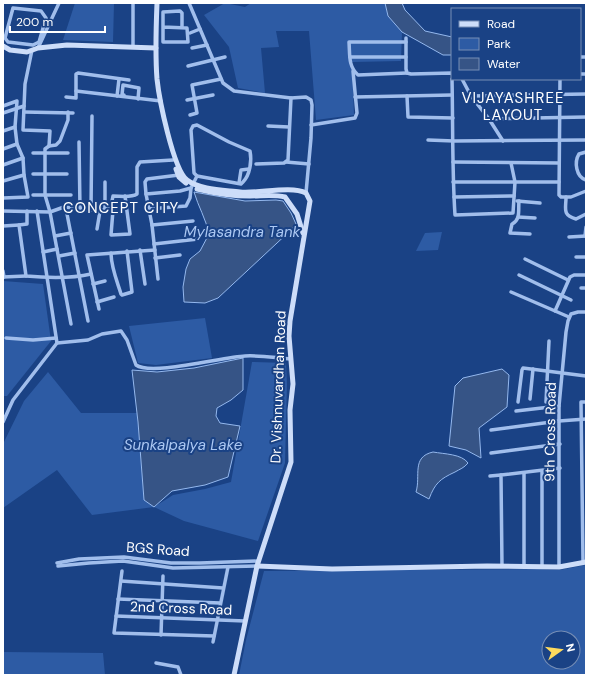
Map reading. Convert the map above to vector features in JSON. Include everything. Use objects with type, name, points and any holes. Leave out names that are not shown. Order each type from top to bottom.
[{"type":"main road","name":"Dr. Vishnuvardhan Road","points":[[155,48],[156,3]]},
{"type":"main road","name":"Dr. Vishnuvardhan Road","points":[[156,3],[155,48],[157,80],[173,160],[179,175],[183,181],[208,192],[237,195],[276,195],[285,197],[297,214],[301,223],[304,238]]},
{"type":"main road","points":[[3,46],[10,50],[27,52],[35,48],[67,45],[155,48]]},
{"type":"main road","name":"Dr. Vishnuvardhan Road","points":[[160,101],[176,159],[186,179],[193,186],[247,193],[290,190],[303,191],[309,196],[310,205],[290,322],[293,384],[290,410],[291,462],[257,563],[234,675]]},
{"type":"main road","points":[[257,563],[264,566],[332,569],[502,566],[559,567],[585,562]]},
{"type":"street","points":[[49,146],[50,131],[23,130],[25,84],[35,48],[59,3]]},
{"type":"street","points":[[133,3],[133,47]]},
{"type":"street","points":[[189,3],[223,83],[234,91],[290,98],[306,97],[311,100],[309,164],[306,193]]},
{"type":"street","points":[[13,8],[41,11],[46,18],[39,42],[35,48],[8,42],[5,38],[13,8]]},
{"type":"street","points":[[156,27],[163,27],[182,28],[185,28],[187,30],[187,43],[163,42],[163,27],[163,12],[180,12],[182,13],[182,28]]},
{"type":"street","points":[[190,33],[200,29]]},
{"type":"street","points":[[311,125],[355,118],[357,113],[349,42],[406,40],[407,73]]},
{"type":"street","points":[[192,48],[207,45]]},
{"type":"street","points":[[188,66],[225,57]]},
{"type":"street","points":[[350,57],[406,57]]},
{"type":"street","points":[[353,71],[358,75],[451,73]]},
{"type":"street","points":[[66,97],[76,98],[76,74],[78,73],[129,80]]},
{"type":"street","points":[[117,96],[119,79]]},
{"type":"street","points":[[190,115],[197,113],[192,85],[221,79]]},
{"type":"street","points":[[452,80],[454,141],[453,182],[455,215],[514,213],[516,201]]},
{"type":"street","points":[[463,80],[471,96],[489,118],[503,141]]},
{"type":"street","points":[[560,80],[559,195],[561,197],[573,196],[586,191]]},
{"type":"street","points":[[123,85],[139,88],[138,98],[122,95],[123,85]]},
{"type":"street","points":[[76,91],[160,101]]},
{"type":"street","points":[[471,96],[586,94]]},
{"type":"street","points":[[187,100],[213,95]]},
{"type":"street","points":[[355,97],[452,95]]},
{"type":"street","points":[[407,96],[408,117],[453,118]]},
{"type":"street","points":[[286,162],[288,158],[290,98]]},
{"type":"street","points":[[3,106],[17,101],[15,127],[17,144],[23,158],[28,197],[3,198]]},
{"type":"street","points":[[3,113],[24,106]]},
{"type":"street","points":[[24,112],[73,112]]},
{"type":"street","points":[[68,112],[68,120],[60,141],[56,145],[49,146],[45,149],[45,195],[55,236],[71,324]]},
{"type":"street","points":[[91,210],[92,116]]},
{"type":"street","points":[[489,118],[586,117]]},
{"type":"street","points":[[197,125],[229,142],[250,150],[249,169],[246,180],[243,182],[239,183],[197,176],[194,173],[192,130],[194,126],[197,125]]},
{"type":"street","points":[[268,126],[289,126]]},
{"type":"street","points":[[3,131],[15,127]]},
{"type":"street","points":[[428,140],[586,140]]},
{"type":"street","points":[[79,142],[80,209]]},
{"type":"street","points":[[3,149],[17,144]]},
{"type":"street","points":[[586,152],[577,156],[576,164],[577,172],[582,179],[586,180]]},
{"type":"street","points":[[33,153],[68,153]]},
{"type":"street","points":[[3,165],[23,158]]},
{"type":"street","points":[[125,196],[130,234],[111,236],[113,210],[111,206],[113,196],[125,196],[132,196],[138,194],[137,167],[140,162],[173,160]]},
{"type":"street","points":[[256,164],[286,162],[309,164]]},
{"type":"street","points":[[453,162],[559,163]]},
{"type":"street","points":[[511,163],[515,182],[514,196],[518,218],[517,222],[512,224],[510,233],[530,234]]},
{"type":"street","points":[[239,183],[242,170],[249,169]]},
{"type":"street","points":[[33,174],[67,174]]},
{"type":"street","points":[[3,181],[24,175]]},
{"type":"street","points":[[158,279],[145,182],[147,179],[179,175]]},
{"type":"street","points":[[148,209],[186,206],[197,176]]},
{"type":"street","points":[[105,182],[105,210]]},
{"type":"street","points":[[453,182],[559,182]]},
{"type":"street","points":[[146,194],[180,191],[193,186]]},
{"type":"street","points":[[33,195],[71,195]]},
{"type":"street","points":[[454,197],[514,196]]},
{"type":"street","points":[[566,197],[565,212],[567,215],[576,219],[586,214]]},
{"type":"street","points":[[516,201],[540,203]]},
{"type":"street","points":[[3,211],[50,212],[64,207],[100,211],[111,206]]},
{"type":"street","points":[[3,226],[27,224],[27,211]]},
{"type":"street","points":[[3,422],[13,400],[56,343],[37,211]]},
{"type":"street","points":[[97,229],[100,211]]},
{"type":"street","points":[[67,214],[88,321]]},
{"type":"street","points":[[518,218],[535,218]]},
{"type":"street","points":[[152,226],[193,221]]},
{"type":"street","points":[[19,225],[26,276]]},
{"type":"street","points":[[570,237],[586,236],[586,227]]},
{"type":"street","points":[[55,236],[71,233]]},
{"type":"street","points":[[154,244],[198,239]]},
{"type":"street","points":[[43,252],[57,249]]},
{"type":"street","points":[[140,250],[145,284]]},
{"type":"street","points":[[99,309],[87,255],[155,250]]},
{"type":"street","points":[[111,253],[111,260],[122,295],[132,292],[127,251]]},
{"type":"street","points":[[59,256],[75,252]]},
{"type":"street","points":[[155,258],[180,255]]},
{"type":"street","points":[[576,257],[586,257]]},
{"type":"street","points":[[525,259],[568,280]]},
{"type":"street","points":[[3,271],[3,277],[26,276],[63,278],[79,277],[91,274]]},
{"type":"street","points":[[519,275],[570,300]]},
{"type":"street","points":[[555,311],[571,276],[586,275]]},
{"type":"street","points":[[94,284],[105,281]]},
{"type":"street","points":[[580,288],[586,288]]},
{"type":"street","points":[[511,292],[569,317],[574,313],[586,312]]},
{"type":"street","points":[[97,302],[114,297]]},
{"type":"street","name":"9th Cross Road","points":[[559,567],[559,406],[569,317]]},
{"type":"street","points":[[56,343],[88,340],[102,334],[121,331],[127,340],[136,365],[139,367],[156,368],[177,366],[242,356],[291,359]]},
{"type":"street","points":[[6,338],[33,340],[56,338]]},
{"type":"street","points":[[546,402],[549,341]]},
{"type":"street","points":[[518,402],[522,370],[525,368],[586,376]]},
{"type":"street","points":[[530,399],[533,369]]},
{"type":"street","points":[[585,562],[584,419],[581,402],[586,402]]},
{"type":"street","points":[[516,411],[559,406]]},
{"type":"street","points":[[3,410],[8,410]]},
{"type":"street","points":[[491,430],[584,419]]},
{"type":"street","points":[[491,453],[560,444]]},
{"type":"street","points":[[490,476],[560,468]]},
{"type":"street","points":[[542,471],[542,566]]},
{"type":"street","points":[[524,473],[524,566]]},
{"type":"street","points":[[501,475],[502,566]]},
{"type":"street","name":"BGS Road","points":[[124,557],[171,563],[257,563],[228,567],[173,568],[123,561],[57,564],[79,559],[124,557]]},
{"type":"street","points":[[213,642],[228,567]]},
{"type":"street","points":[[122,571],[114,633],[214,636]]},
{"type":"street","points":[[161,635],[163,576]]},
{"type":"street","points":[[121,581],[223,588]]},
{"type":"street","points":[[118,599],[220,603]]},
{"type":"street","name":"2nd Cross Road","points":[[116,616],[245,621]]},
{"type":"street","points":[[156,663],[178,667],[181,675]]},
{"type":"green space","points":[[75,3],[114,3],[113,42],[63,40]]},
{"type":"green space","points":[[225,3],[245,7],[251,3],[385,3],[388,16],[402,32],[401,61],[352,62],[354,115],[316,120],[309,31],[276,31],[279,47],[261,48],[265,93],[238,88],[229,47],[204,15]]},
{"type":"green space","points":[[442,232],[438,250],[416,251],[425,233]]},
{"type":"green space","points":[[3,281],[43,284],[51,341],[7,396],[3,396]]},
{"type":"green space","points":[[205,318],[212,358],[156,365],[138,363],[129,326]]},
{"type":"green space","points":[[252,362],[286,363],[287,384],[285,463],[258,541],[184,521],[154,507],[173,495],[231,482]]},
{"type":"green space","points":[[48,372],[81,413],[137,413],[144,500],[154,507],[92,515],[57,470],[3,508],[3,444],[24,401]]},
{"type":"green space","points":[[586,565],[586,675],[239,675],[246,640],[264,571],[559,570]]},
{"type":"green space","points":[[3,652],[103,653],[105,675],[3,675]]},
{"type":"water","points":[[385,3],[402,3],[405,10],[425,31],[451,37],[451,55],[443,55],[402,32],[388,16]]},
{"type":"water","name":"Mylasandra Tank","points":[[194,192],[245,201],[283,201],[296,224],[218,298],[205,303],[184,302],[183,287],[186,269],[190,259],[200,251],[209,234]]},
{"type":"water","name":"Sunkalpalya Lake","points":[[243,358],[243,390],[231,400],[217,408],[216,416],[220,423],[240,426],[228,477],[205,485],[172,491],[154,507],[144,500],[132,370],[157,372],[194,368]]},
{"type":"water","points":[[502,369],[509,375],[507,407],[479,428],[481,458],[466,450],[449,446],[455,386],[463,378]]},
{"type":"water","points":[[433,452],[457,456],[468,463],[439,482],[433,489],[429,499],[416,492],[418,468],[422,458],[426,454]]},
{"type":"district","name":"VIJAYASHREE LAYOUT","points":[[513,106]]},
{"type":"district","name":"CONCEPT CITY","points":[[121,208]]}]
